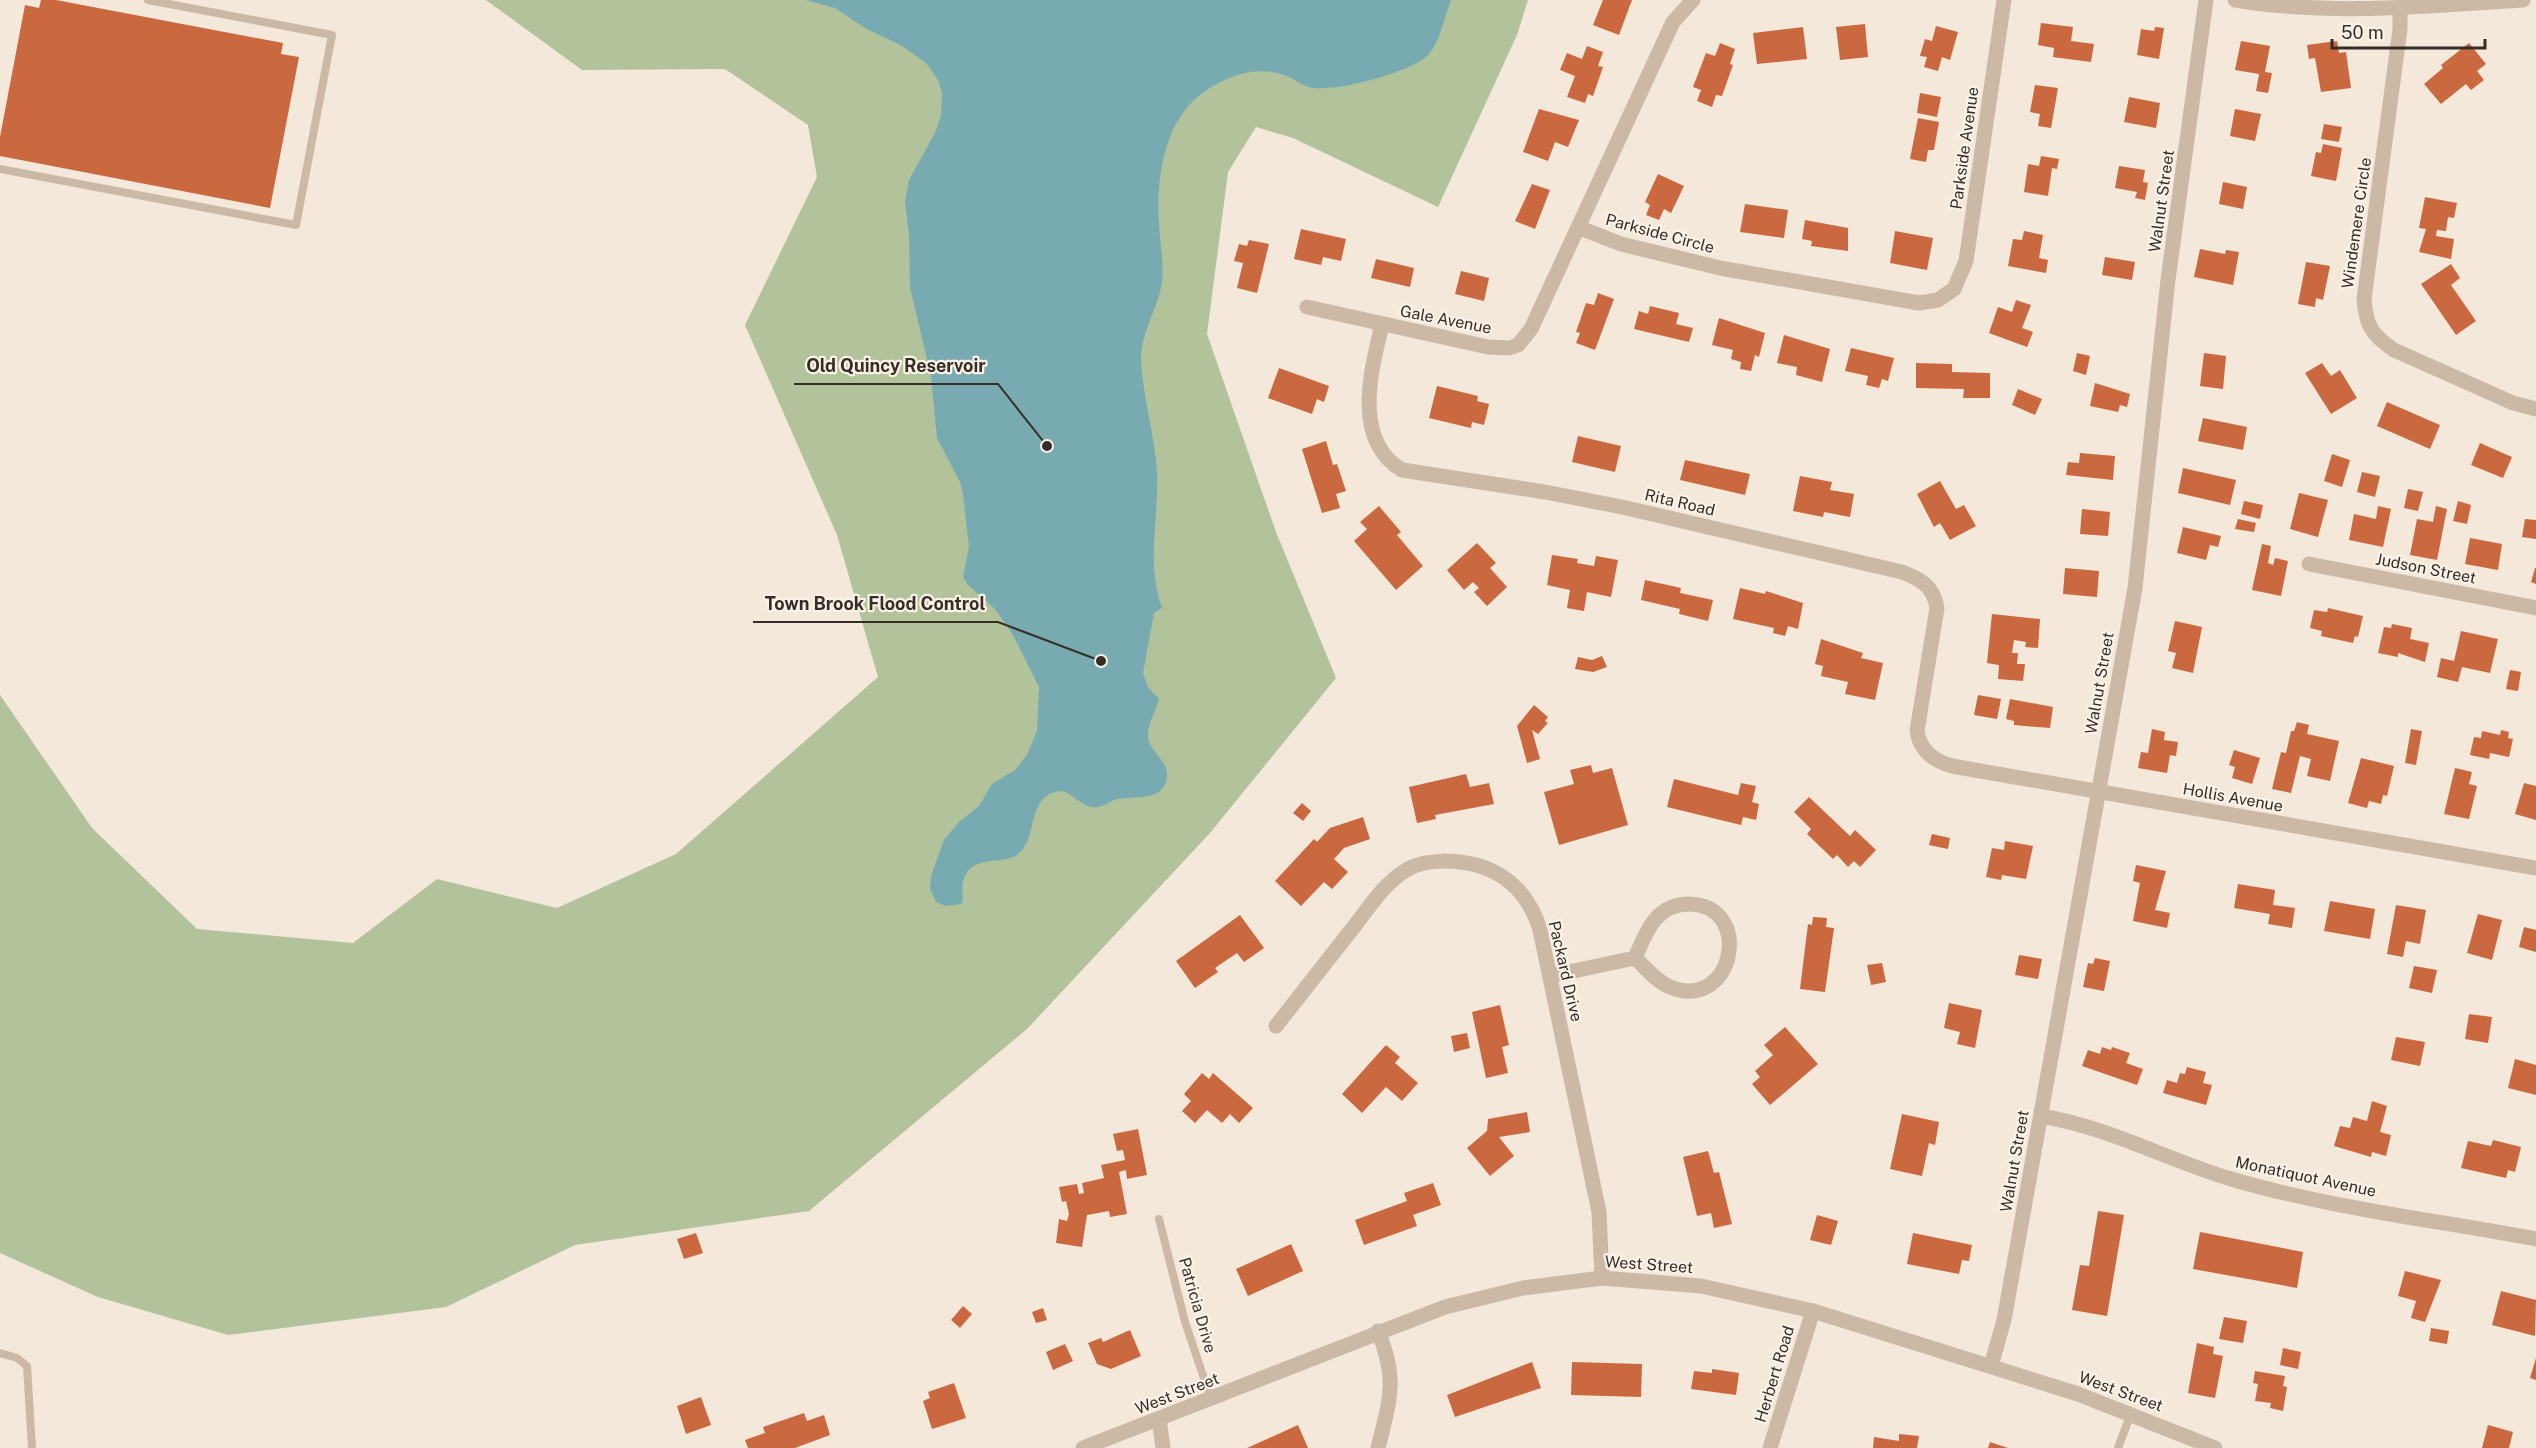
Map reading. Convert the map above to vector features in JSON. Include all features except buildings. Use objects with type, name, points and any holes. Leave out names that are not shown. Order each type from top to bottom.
[{"type":"street","name":"Parkside Circle","points":[[1693,0],[1679,12],[1670,28],[1580,228],[1621,244],[1746,274],[1918,303],[1938,300],[1947,295]]},
{"type":"street","name":"Parkside Avenue","points":[[1947,295],[1960,280],[1966,261],[2004,0]]},
{"type":"street","name":"Walnut Street","points":[[1991,1366],[2004,1320],[2139,561],[2168,280],[2206,0]]},
{"type":"street","points":[[2235,0],[2302,9],[2400,7],[2523,0]]},
{"type":"street","name":"Windemere Circle","points":[[2400,7],[2399,40],[2364,299],[2367,321],[2376,338],[2394,350],[2513,403],[2536,409]]},
{"type":"street","name":"Gale Avenue","points":[[1307,308],[1488,347],[1509,348],[1518,345],[1531,329],[1580,228]]},
{"type":"street","name":"Rita Road","points":[[1382,325],[1371,373],[1370,413],[1376,437],[1386,458],[1402,470],[1537,490],[1622,507],[1902,572],[1920,580],[1933,592],[1938,608],[1917,723],[1918,740],[1927,754]]},
{"type":"street","name":"Judson Street","points":[[2309,564],[2536,608]]},
{"type":"street","name":"Hollis Avenue","points":[[1927,754],[1952,766],[2536,868]]},
{"type":"street","name":"Packard Drive","points":[[1276,1026],[1388,885],[1410,869],[1436,861],[1461,862],[1485,868],[1516,888],[1536,918],[1550,976],[1599,1212],[1602,1278]]},
{"type":"street","points":[[1694,904],[1708,910],[1720,920],[1728,935],[1730,949],[1725,968],[1710,985],[1695,990],[1685,991],[1668,987],[1635,958],[1655,918],[1677,905],[1694,904]]},
{"type":"street","points":[[1550,976],[1635,958]]},
{"type":"street","name":"Monatiquot Avenue","points":[[2041,1116],[2088,1126],[2208,1171],[2277,1191],[2536,1239]]},
{"type":"street","name":"West Street","points":[[1083,1448],[1378,1331],[1445,1307],[1500,1293],[1602,1278],[1701,1286],[1813,1311],[1991,1366],[2131,1413],[2216,1448]]},
{"type":"street","name":"Herbert Road","points":[[1770,1448],[1813,1311]]},
{"type":"street","points":[[1378,1331],[1387,1356],[1392,1381],[1378,1448]]},
{"type":"street","points":[[1159,1419],[1163,1448]]},
{"type":"lane","points":[[0,169],[296,225],[332,35],[148,0]]},
{"type":"lane","name":"Patricia Drive","points":[[1159,1219],[1185,1322],[1211,1399]]},
{"type":"lane","points":[[0,1353],[17,1358],[27,1366],[32,1448]]},
{"type":"lane","points":[[2118,1448],[2131,1413]]},
{"type":"green space","points":[[486,0],[1528,0],[1517,35],[1438,207],[1293,138],[1256,127],[1228,172],[1207,334],[1276,532],[1336,678],[1210,833],[1027,1029],[809,1211],[575,1245],[446,1307],[228,1335],[98,1297],[0,1253],[0,695],[92,828],[197,929],[353,943],[437,879],[557,908],[676,854],[878,677],[837,535],[745,325],[817,177],[808,125],[725,69],[582,70]]},
{"type":"water","points":[[806,0],[1451,0],[1433,48],[1420,61],[1407,68],[1372,80],[1320,88],[1309,87],[1278,73],[1247,72],[1208,89],[1181,115],[1172,131],[1159,187],[1162,282],[1141,351],[1144,389],[1156,459],[1154,558],[1157,591],[1162,608],[1154,613],[1143,673],[1148,687],[1159,699],[1148,735],[1151,746],[1166,770],[1165,784],[1155,794],[1118,799],[1096,807],[1084,804],[1063,791],[1051,793],[1038,807],[1029,838],[1018,854],[1004,860],[980,863],[967,872],[962,884],[962,904],[946,906],[936,902],[930,889],[931,876],[944,840],[959,822],[979,806],[992,784],[1015,770],[1027,755],[1037,731],[1039,687],[1013,635],[995,609],[967,584],[963,576],[969,547],[963,495],[960,482],[937,438],[931,376],[910,287],[909,234],[905,202],[909,180],[936,131],[941,115],[942,93],[938,80],[926,63],[902,46],[865,28],[835,8]]},
{"type":"place","name":"Old Quincy Reservoir","points":[[1047,446]]},
{"type":"place","name":"Town Brook Flood Control","points":[[1101,661]]}]
